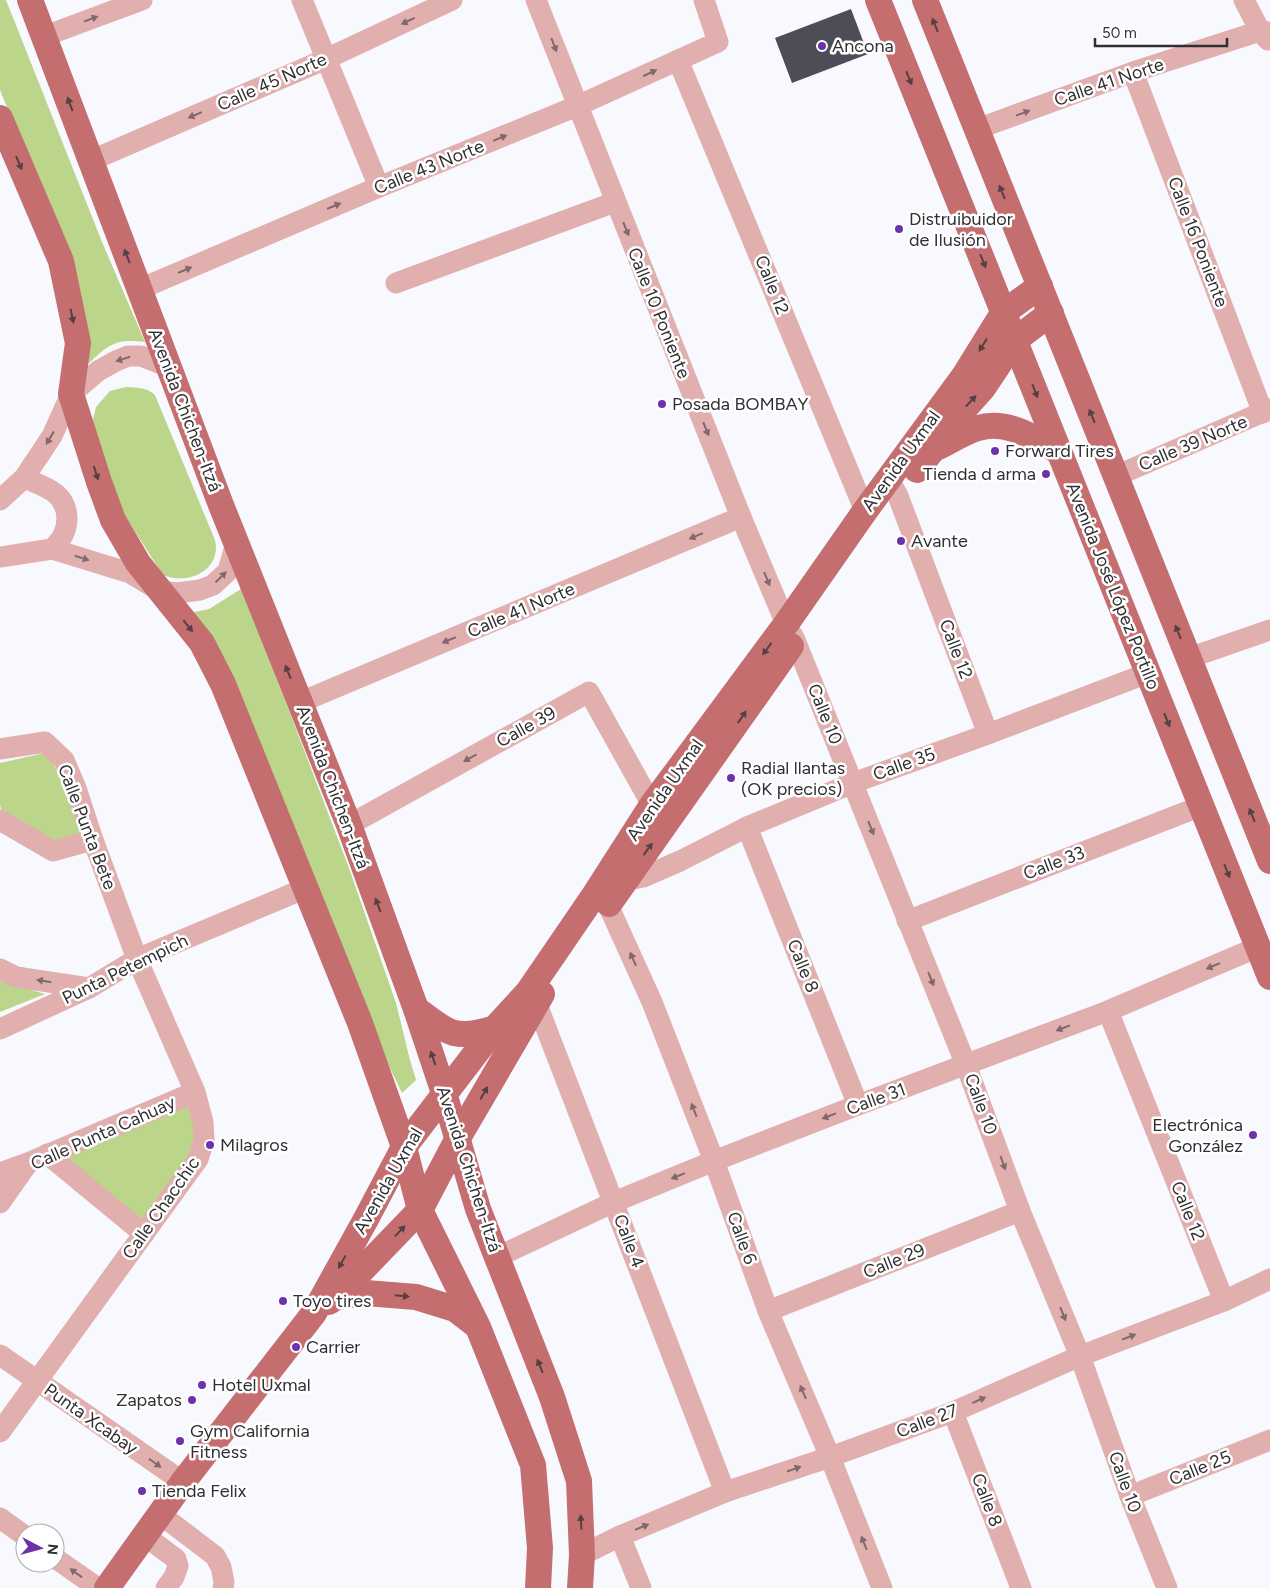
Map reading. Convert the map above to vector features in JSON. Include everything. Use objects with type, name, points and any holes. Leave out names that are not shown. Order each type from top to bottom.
[{"type":"main road","name":"Avenida Chichen-Itzá","points":[[30,0],[236,543],[349,825],[416,1009],[458,1138],[478,1210],[552,1397],[579,1481],[582,1555],[580,1588]]},
{"type":"main road","name":"Avenida José López Portillo","points":[[878,0],[1270,977]]},
{"type":"main road","points":[[925,0],[1270,861]]},
{"type":"main road","points":[[0,118],[61,260],[78,343],[71,394],[113,520],[138,563],[202,643],[223,684],[360,1023],[404,1147],[420,1210],[478,1327],[533,1465],[540,1548],[538,1588]]},
{"type":"main road","name":"Avenida Uxmal","points":[[314,1313],[336,1297],[420,1210],[532,997],[620,872],[652,805],[872,529],[928,423],[964,376],[1003,313],[1040,286]]},
{"type":"main road","name":"Avenida Uxmal","points":[[620,872],[678,809],[791,632],[865,511],[893,488],[930,451],[983,388],[1016,340],[1051,313]]},
{"type":"main road","points":[[930,451],[978,428],[994,426],[1010,427],[1058,450]]},
{"type":"main road","name":"Avenida Uxmal","points":[[107,1588],[183,1482],[314,1313],[404,1147],[495,1028],[532,997]]},
{"type":"main road","points":[[416,1009],[442,1027],[455,1033],[481,1032],[495,1028]]},
{"type":"main road","points":[[336,1297],[366,1293],[416,1297],[455,1309],[478,1327]]},
{"type":"street","points":[[45,36],[142,0]]},
{"type":"street","points":[[302,0],[379,187]]},
{"type":"street","name":"Calle 45 Norte","points":[[90,161],[326,58],[452,0]]},
{"type":"street","name":"Calle 10 Poniente","points":[[536,0],[741,517],[791,632]]},
{"type":"street","name":"Calle 43 Norte","points":[[140,289],[379,187],[577,106],[718,42],[704,0]]},
{"type":"street","points":[[1244,0],[1267,35]]},
{"type":"street","name":"Calle 41 Norte","points":[[977,129],[1133,72],[1267,35]]},
{"type":"street","name":"Calle 12","points":[[678,60],[865,511]]},
{"type":"street","name":"Calle 16 Poniente","points":[[1133,72],[1266,411]]},
{"type":"street","points":[[396,283],[615,202]]},
{"type":"street","points":[[0,500],[24,478],[52,436],[71,394],[98,371],[128,356],[140,356],[169,367]]},
{"type":"street","name":"Calle 39 Norte","points":[[1116,476],[1266,411]]},
{"type":"street","points":[[24,478],[45,487],[60,497],[67,507],[67,525],[63,538],[52,549]]},
{"type":"street","name":"Calle 12","points":[[893,488],[988,734]]},
{"type":"street","name":"Calle 41 Norte","points":[[301,702],[741,517]]},
{"type":"street","points":[[0,557],[52,549],[130,573],[160,591],[177,593],[200,590],[213,585],[228,571],[236,543]]},
{"type":"street","points":[[1189,658],[1270,630]]},
{"type":"street","name":"Calle 10","points":[[791,632],[966,1064],[1020,1211],[1080,1356],[1130,1496],[1167,1588]]},
{"type":"street","name":"Calle 35","points":[[620,872],[634,880],[643,877],[680,861],[747,827],[853,783],[1148,673]]},
{"type":"street","name":"Calle 39","points":[[349,825],[589,692],[652,805]]},
{"type":"street","name":"Calle Punta Bete","points":[[0,749],[44,742],[64,760],[76,788],[137,959]]},
{"type":"street","name":"Calle 33","points":[[907,921],[1201,806]]},
{"type":"street","points":[[0,820],[53,851],[93,840]]},
{"type":"street","name":"Calle 8","points":[[747,827],[858,1105]]},
{"type":"street","name":"Punta Petempich","points":[[0,1029],[89,988],[137,959],[306,888]]},
{"type":"street","name":"Calle 6","points":[[602,899],[652,1002],[714,1161],[768,1311],[830,1457],[882,1588]]},
{"type":"street","name":"Calle 31","points":[[497,1257],[614,1202],[714,1161],[1108,1011],[1258,947]]},
{"type":"street","name":"Calle Chacchic","points":[[0,1432],[198,1159],[204,1140],[203,1122],[195,1092],[137,959]]},
{"type":"street","points":[[0,969],[16,977],[89,988]]},
{"type":"street","name":"Calle 4","points":[[532,997],[614,1202],[725,1492]]},
{"type":"street","name":"Calle 12","points":[[1108,1011],[1224,1301]]},
{"type":"street","name":"Calle Punta Cahuay","points":[[0,1203],[38,1158],[195,1092]]},
{"type":"street","points":[[0,1173],[38,1158],[144,1234]]},
{"type":"street","name":"Calle 29","points":[[768,1311],[1020,1211]]},
{"type":"street","name":"Calle 27","points":[[582,1555],[620,1536],[725,1492],[830,1457],[952,1412],[1080,1356],[1224,1301],[1270,1279]]},
{"type":"street","name":"Punta Xcabay","points":[[0,1355],[183,1482]]},
{"type":"street","name":"Calle 8","points":[[952,1412],[1021,1588]]},
{"type":"street","name":"Calle 25","points":[[1130,1496],[1270,1440]]},
{"type":"street","points":[[160,1514],[215,1556],[221,1567],[224,1582],[223,1588]]},
{"type":"street","points":[[0,1518],[15,1529]]},
{"type":"street","points":[[144,1535],[176,1559],[178,1566],[174,1577],[166,1588]]},
{"type":"street","points":[[620,1536],[640,1588]]},
{"type":"street","points":[[65,1565],[98,1588]]},
{"type":"green space","points":[[0,0],[6,0],[102,242],[145,342],[126,341],[113,344],[88,364],[67,255],[0,90]]},
{"type":"green space","points":[[126,387],[145,389],[155,395],[215,540],[216,551],[213,560],[201,573],[192,577],[173,578],[163,575],[125,516],[95,436],[93,419],[96,407],[110,391]]},
{"type":"green space","points":[[241,589],[349,868],[396,1003],[416,1080],[402,1093],[368,1023],[190,613],[209,609]]},
{"type":"green space","points":[[49,752],[83,835],[59,843],[2,815],[0,804],[0,763]]},
{"type":"green space","points":[[0,981],[45,994],[0,1012]]},
{"type":"green space","points":[[192,1104],[199,1131],[192,1157],[139,1223],[65,1156]]},
{"type":"building","name":"Ancona","points":[[851,9],[868,54],[792,83],[775,38]]},
{"type":"place","name":"Ancona","points":[[822,46]]},
{"type":"place","name":"Distruibuidor de Ilusión","points":[[899,229]]},
{"type":"place","name":"Posada BOMBAY","points":[[662,404]]},
{"type":"place","name":"Forward Tires","points":[[995,451]]},
{"type":"place","name":"Tienda d arma","points":[[1046,474]]},
{"type":"place","name":"Avante","points":[[901,541]]},
{"type":"place","name":"Radial llantas (OK precios)","points":[[731,778]]},
{"type":"place","name":"Electrónica González","points":[[1253,1135]]},
{"type":"place","name":"Milagros","points":[[210,1145]]},
{"type":"place","name":"Toyo tires","points":[[283,1301]]},
{"type":"place","name":"Carrier","points":[[296,1347]]},
{"type":"place","name":"Hotel Uxmal","points":[[202,1385]]},
{"type":"place","name":"Zapatos","points":[[192,1400]]},
{"type":"place","name":"Gym California Fitness","points":[[180,1441]]},
{"type":"place","name":"Tienda Felix","points":[[142,1491]]}]
